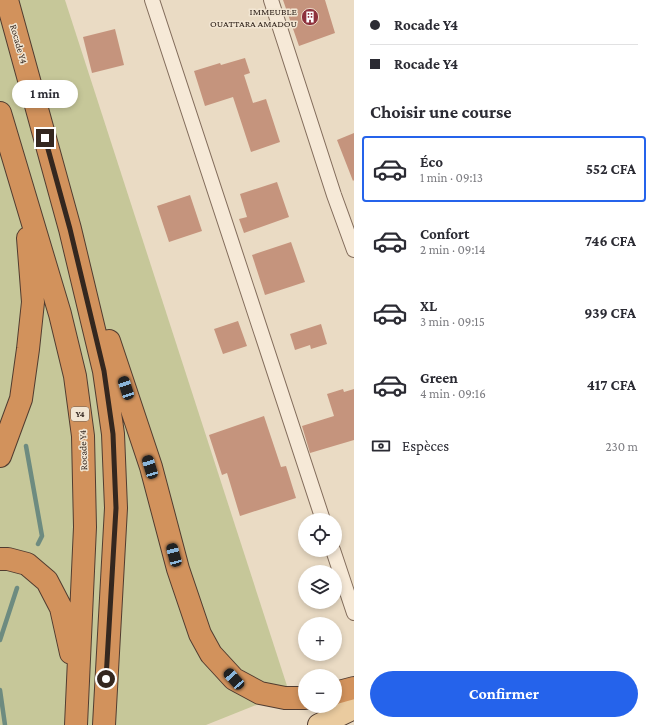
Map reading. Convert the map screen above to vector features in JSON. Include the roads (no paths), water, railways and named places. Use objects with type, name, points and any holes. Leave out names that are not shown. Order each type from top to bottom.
[{"type":"highway","name":"Rocade Y4","points":[[7,0],[70,229],[104,371],[113,434],[116,508],[104,725]]},
{"type":"highway","name":"Rocade Y4","points":[[0,113],[60,314],[75,376],[83,436],[85,527],[76,725]]},
{"type":"highway","points":[[0,456],[21,399],[28,349],[32,302],[28,236],[14,162]]},
{"type":"highway","points":[[70,229],[124,382],[150,467],[178,570],[200,634],[211,654],[234,679],[260,693],[285,698],[298,698]]},
{"type":"highway","points":[[0,559],[8,559],[27,564],[47,581],[61,608],[70,650],[77,699]]},
{"type":"highway","points":[[342,691],[354,688]]},
{"type":"main road","points":[[319,725],[354,708]]},
{"type":"street","points":[[152,0],[321,513]]},
{"type":"street","points":[[271,0],[334,195],[354,250]]},
{"type":"street","points":[[335,557],[354,613]]},
{"type":"waterway","points":[[26,446],[42,536],[38,544]]},
{"type":"waterway","points":[[0,640],[17,588]]},
{"type":"waterway","points":[[0,690],[5,725]]},
{"type":"place","name":"IMMEUBLE OUATTARA AMADOU","points":[[310,17]]}]
